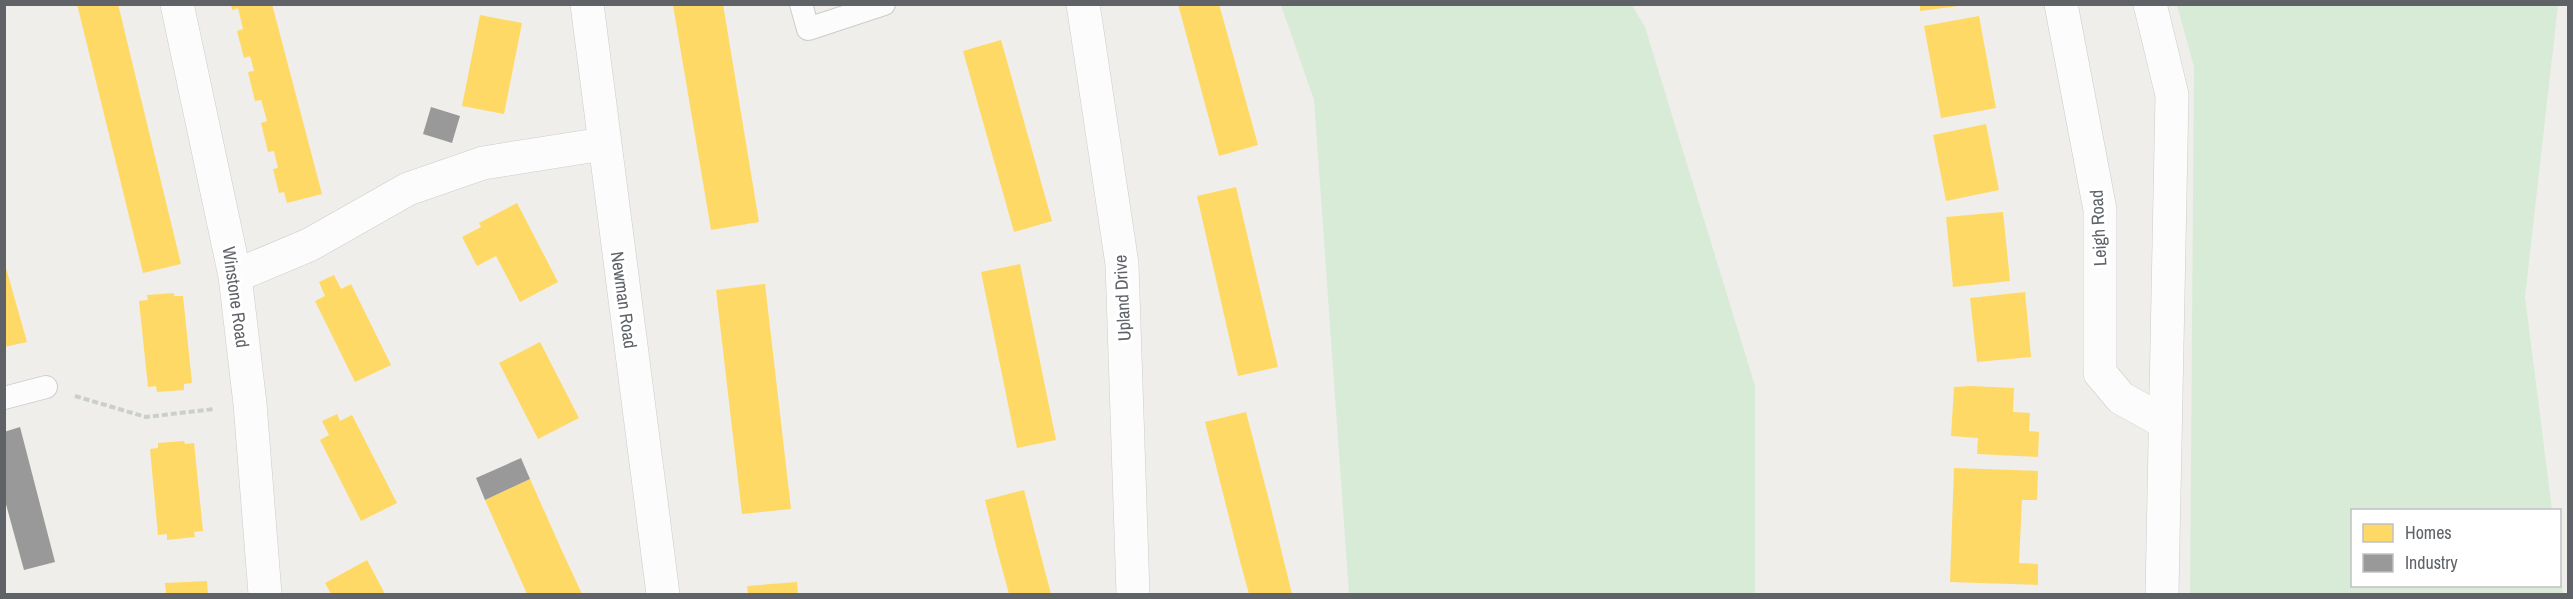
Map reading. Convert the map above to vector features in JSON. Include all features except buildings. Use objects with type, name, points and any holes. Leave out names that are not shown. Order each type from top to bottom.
[{"type":"street","name":"Winstone Road","points":[[177,4],[235,276],[250,404],[265,594]]},
{"type":"street","name":"Newman Road","points":[[587,4],[603,144],[663,594]]},
{"type":"street","name":"Upland Drive","points":[[1083,4],[1122,264],[1133,594]]},
{"type":"street","name":"Leigh Road","points":[[2061,4],[2100,210],[2100,373],[2121,398],[2164,422]]},
{"type":"street","points":[[2150,4],[2172,95],[2162,594]]},
{"type":"street","points":[[235,276],[309,245],[408,189],[483,163],[603,144]]},
{"type":"lane","points":[[801,4],[808,28],[884,4]]},
{"type":"lane","points":[[4,398],[46,387]]},
{"type":"path","points":[[46,387],[146,417],[250,404]]},
{"type":"green space","points":[[1281,5],[1632,5],[1645,27],[1755,386],[1755,594],[1349,594],[1314,100]]},
{"type":"green space","points":[[2177,5],[2558,5],[2525,297],[2552,509],[2351,509],[2351,587],[2561,587],[2561,575],[2563,594],[2190,594],[2194,67]]}]
